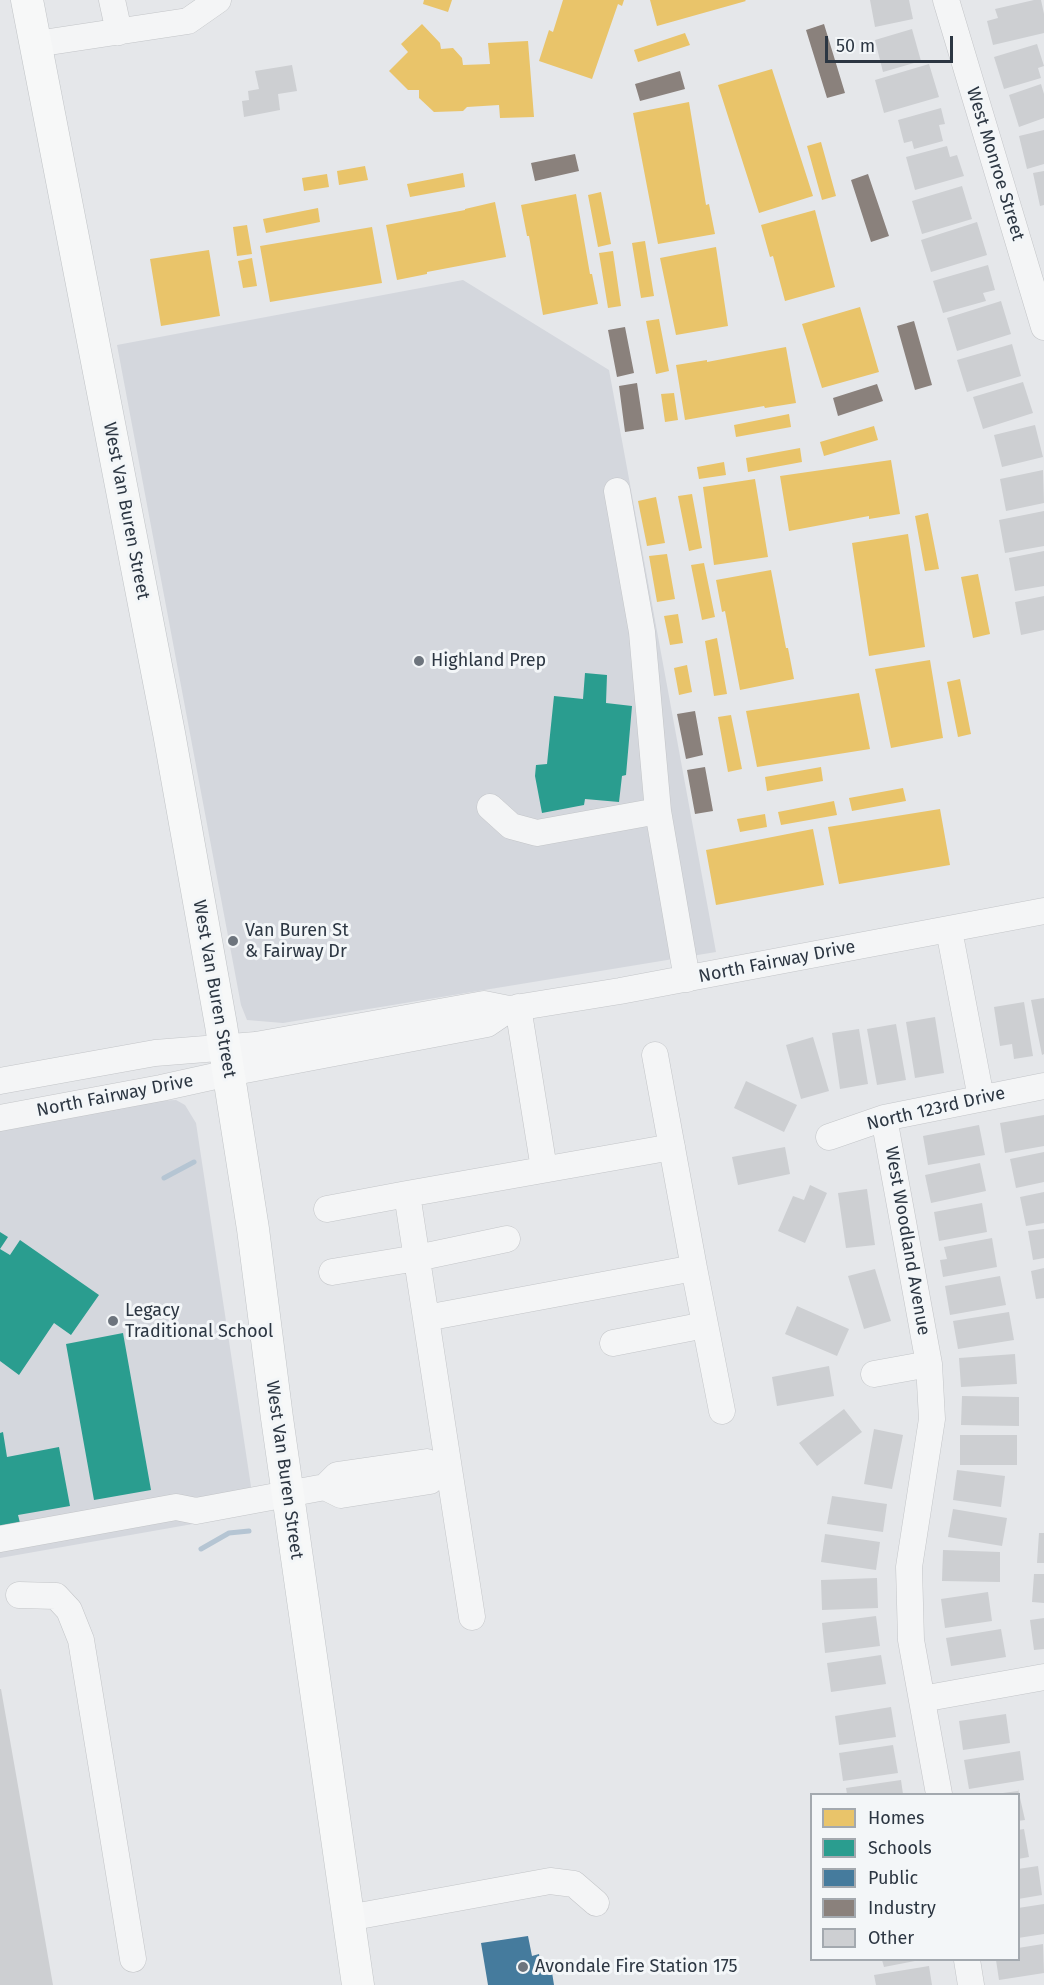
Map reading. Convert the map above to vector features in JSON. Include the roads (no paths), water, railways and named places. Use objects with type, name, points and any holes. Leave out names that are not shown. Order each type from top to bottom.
[{"type":"main road","name":"West Van Buren Street","points":[[27,0],[169,733],[227,1060],[358,1985]]},
{"type":"street","points":[[112,0],[119,32]]},
{"type":"street","points":[[36,44],[188,21],[218,0]]},
{"type":"street","name":"West Monroe Street","points":[[946,0],[1044,327]]},
{"type":"street","points":[[617,491],[642,632],[658,811],[687,979]]},
{"type":"street","points":[[489,807],[511,826],[537,833],[658,811]]},
{"type":"street","name":"North Fairway Drive","points":[[5,1085],[156,1053],[227,1060],[487,1024],[513,1008],[687,979],[1044,911]]},
{"type":"street","points":[[949,930],[981,1098]]},
{"type":"street","points":[[513,1008],[544,1169]]},
{"type":"street","points":[[655,1054],[722,1411]]},
{"type":"street","name":"North Fairway Drive","points":[[0,1118],[161,1088],[227,1060]]},
{"type":"street","name":"North 123rd Drive","points":[[829,1137],[884,1118],[1044,1086]]},
{"type":"street","name":"West Woodland Avenue","points":[[884,1118],[929,1364],[932,1419],[909,1566],[911,1640],[939,1793]]},
{"type":"street","points":[[327,1209],[672,1147]]},
{"type":"street","points":[[407,1194],[426,1318],[443,1470],[472,1617]]},
{"type":"street","points":[[332,1272],[417,1258],[507,1239]]},
{"type":"street","points":[[426,1318],[694,1268]]},
{"type":"street","points":[[613,1343],[705,1325]]},
{"type":"street","points":[[874,1374],[929,1364]]},
{"type":"street","points":[[0,1539],[176,1507],[196,1511],[325,1487],[340,1495],[430,1481],[443,1470]]},
{"type":"street","points":[[19,1595],[56,1596],[69,1610],[81,1640],[133,1959]]},
{"type":"street","points":[[922,1699],[1044,1677]]},
{"type":"street","points":[[348,1918],[550,1881],[574,1884],[597,1903]]},
{"type":"street","points":[[967,1961],[971,1985]]},
{"type":"waterway","points":[[164,1178],[194,1162]]},
{"type":"waterway","points":[[201,1549],[229,1533],[249,1531]]},
{"type":"place","name":"Highland Prep","points":[[419,661]]},
{"type":"place","name":"Van Buren St & Fairway Dr","points":[[233,941]]},
{"type":"place","name":"Legacy Traditional School","points":[[113,1321]]},
{"type":"place","name":"Avondale Fire Station 175","points":[[523,1967]]}]
